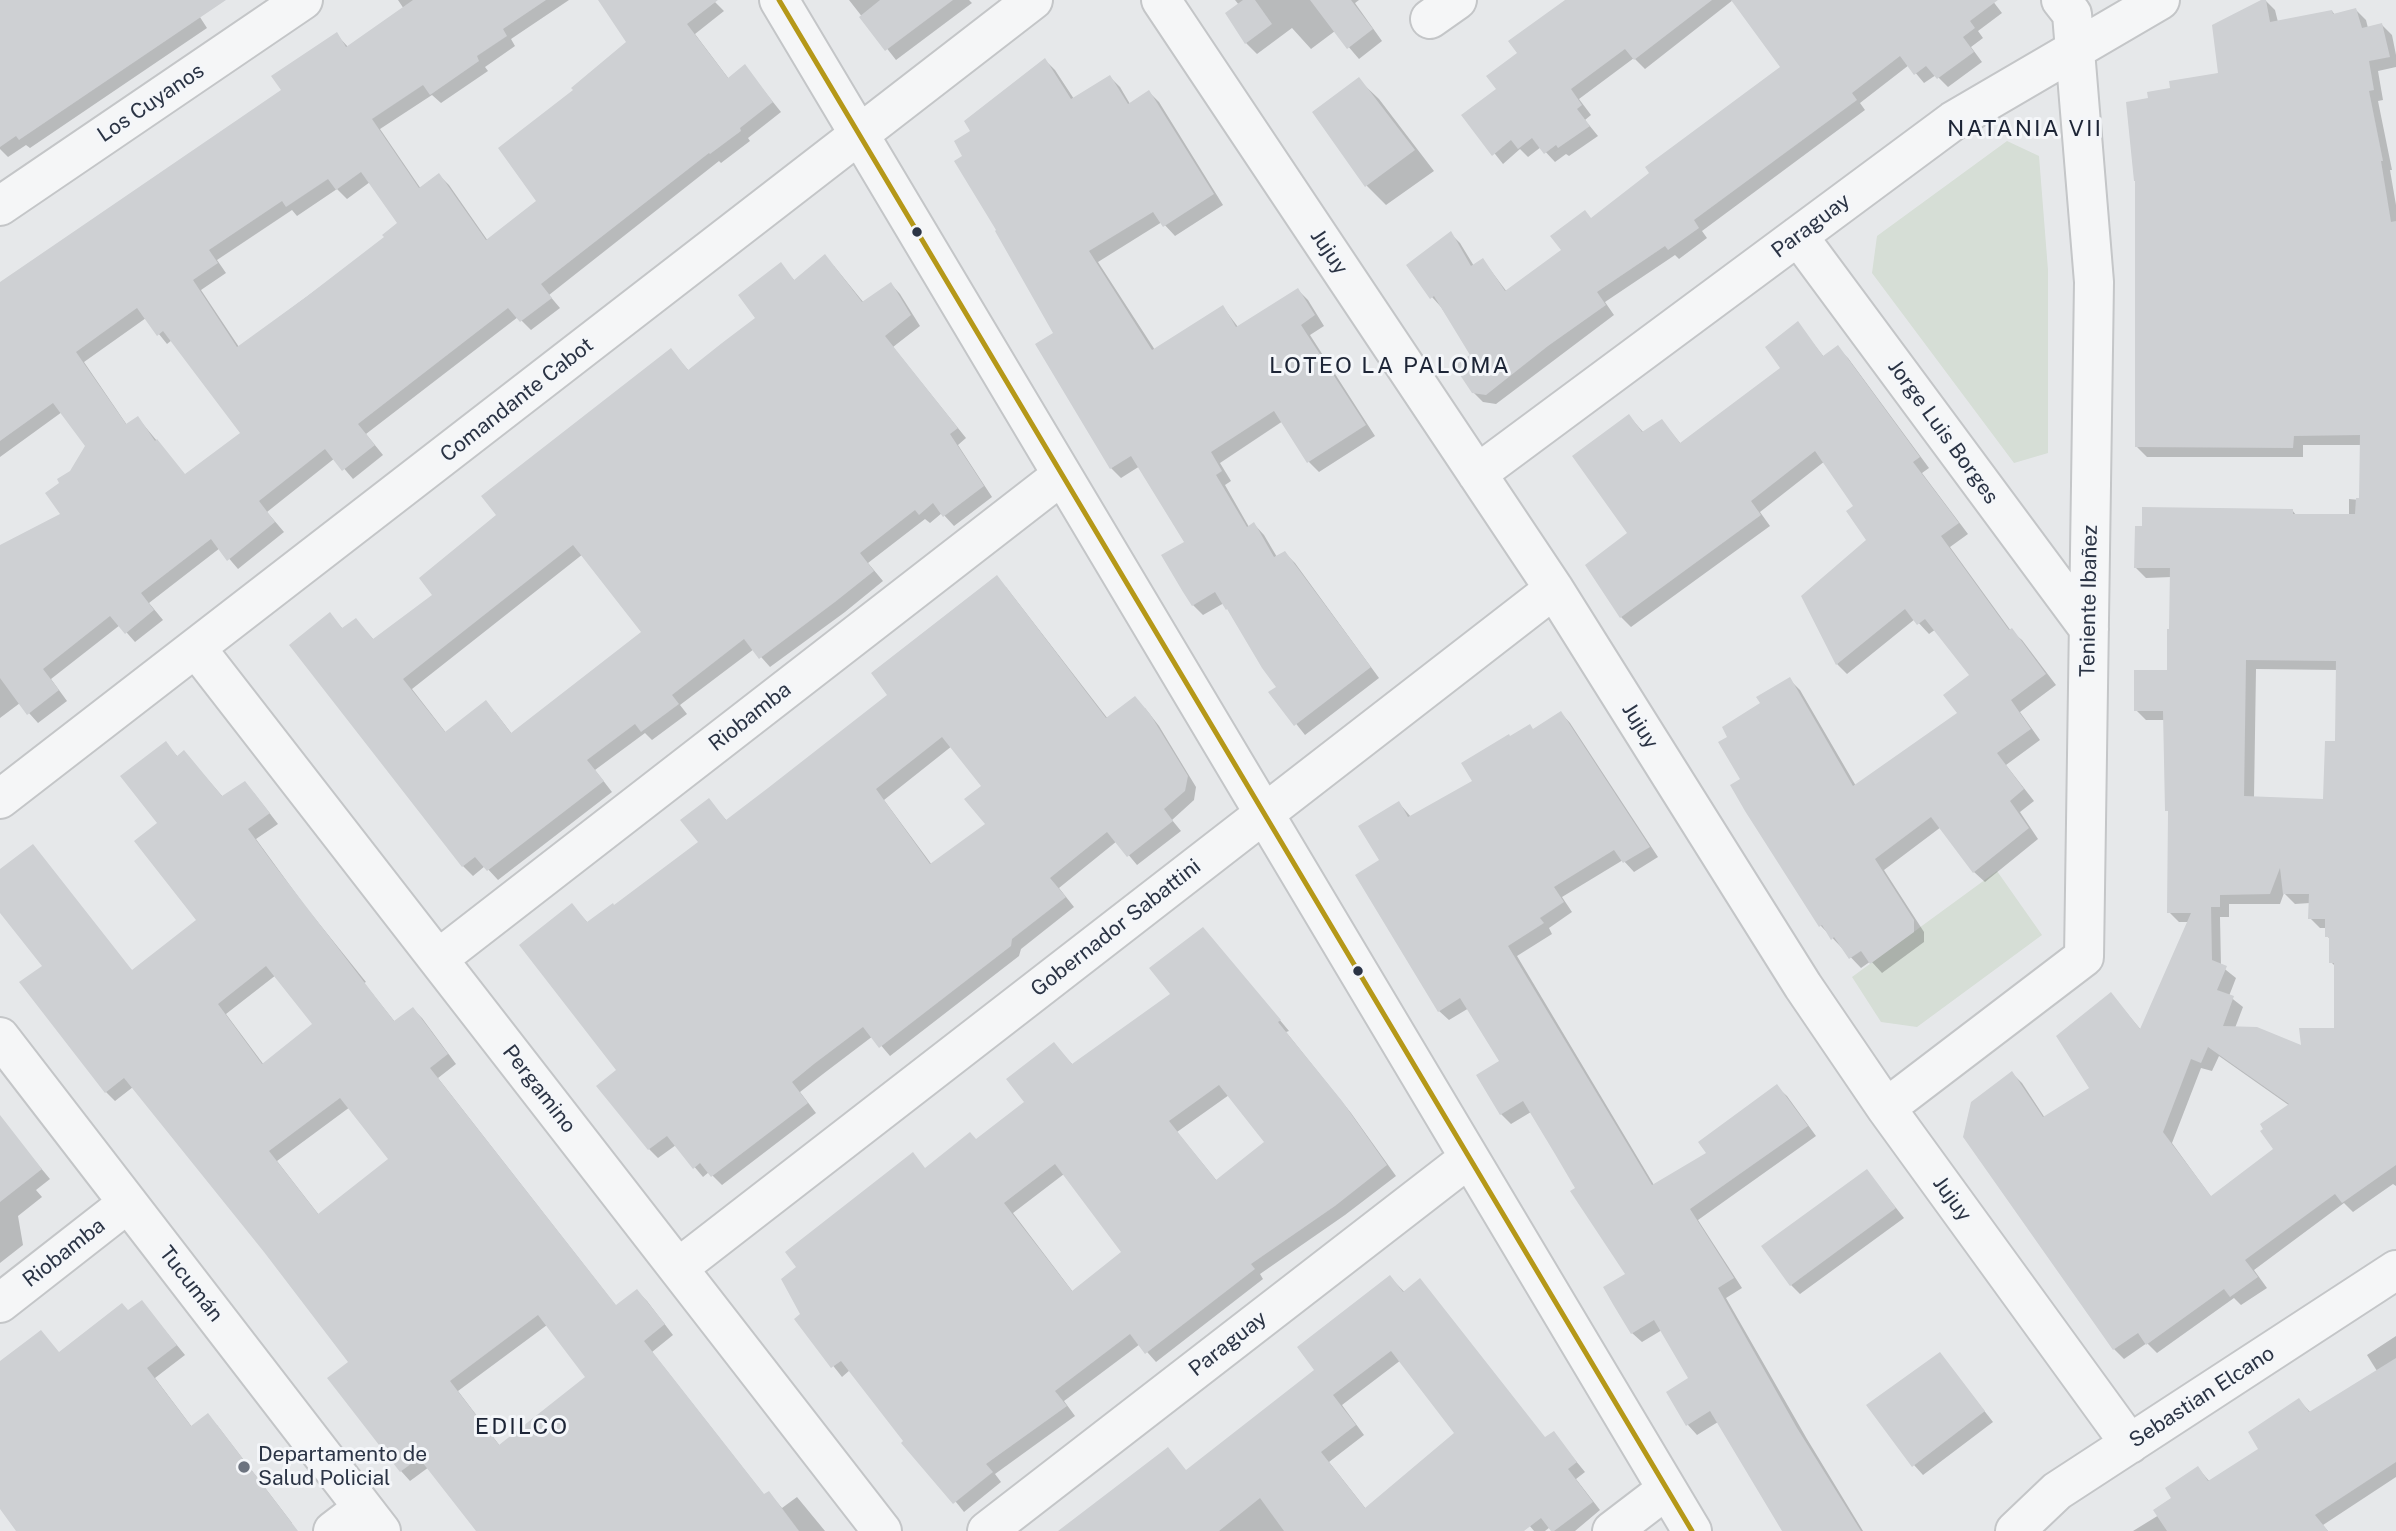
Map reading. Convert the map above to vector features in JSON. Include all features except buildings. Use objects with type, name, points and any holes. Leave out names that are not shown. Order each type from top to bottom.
[{"type":"street","name":"Los Cuyanos","points":[[0,206],[303,0]]},
{"type":"street","points":[[779,0],[1692,1531]]},
{"type":"street","name":"Comandante Cabot","points":[[0,799],[1033,0]]},
{"type":"street","name":"Jujuy","points":[[1161,0],[1554,589],[1803,986],[1886,1108],[2130,1444]]},
{"type":"street","name":"Teniente Ibañez","points":[[1886,1108],[2084,957],[2094,282],[2071,14],[2061,0]]},
{"type":"street","name":"Paraguay","points":[[1477,474],[1953,121],[2160,0]]},
{"type":"street","name":"Jorge Luis Borges","points":[[1798,236],[2089,629]]},
{"type":"street","name":"Riobamba","points":[[438,959],[1062,475]]},
{"type":"street","name":"Gobernador Sabattini","points":[[678,1268],[1554,589]]},
{"type":"street","name":"Pergamino","points":[[196,648],[882,1531]]},
{"type":"street","name":"Tucumán","points":[[0,1037],[372,1519]]},
{"type":"street","name":"Paraguay","points":[[987,1531],[1469,1158]]},
{"type":"street","name":"Riobamba","points":[[0,1303],[128,1203]]},
{"type":"street","name":"Sebastian Elcano","points":[[2027,1527],[2057,1491],[2396,1270]]},
{"type":"street","points":[[1612,1531],[1667,1489]]},
{"type":"street","points":[[333,1531],[372,1519]]},
{"type":"shaded area","points":[[2007,141],[2039,156],[2048,270],[2048,453],[2014,463],[1872,273],[1877,236]]},
{"type":"shaded area","points":[[1997,871],[2042,935],[1917,1027],[1881,1022],[1852,977]]},
{"type":"transit line","points":[[779,0],[1692,1531]]},
{"type":"place","name":"Departamento de Salud Policial","points":[[244,1467]]},
{"type":"district","name":"NATANIA VII","points":[[2025,129]]},
{"type":"district","name":"LOTEO LA PALOMA","points":[[1390,366]]},
{"type":"district","name":"EDILCO","points":[[522,1427]]}]
